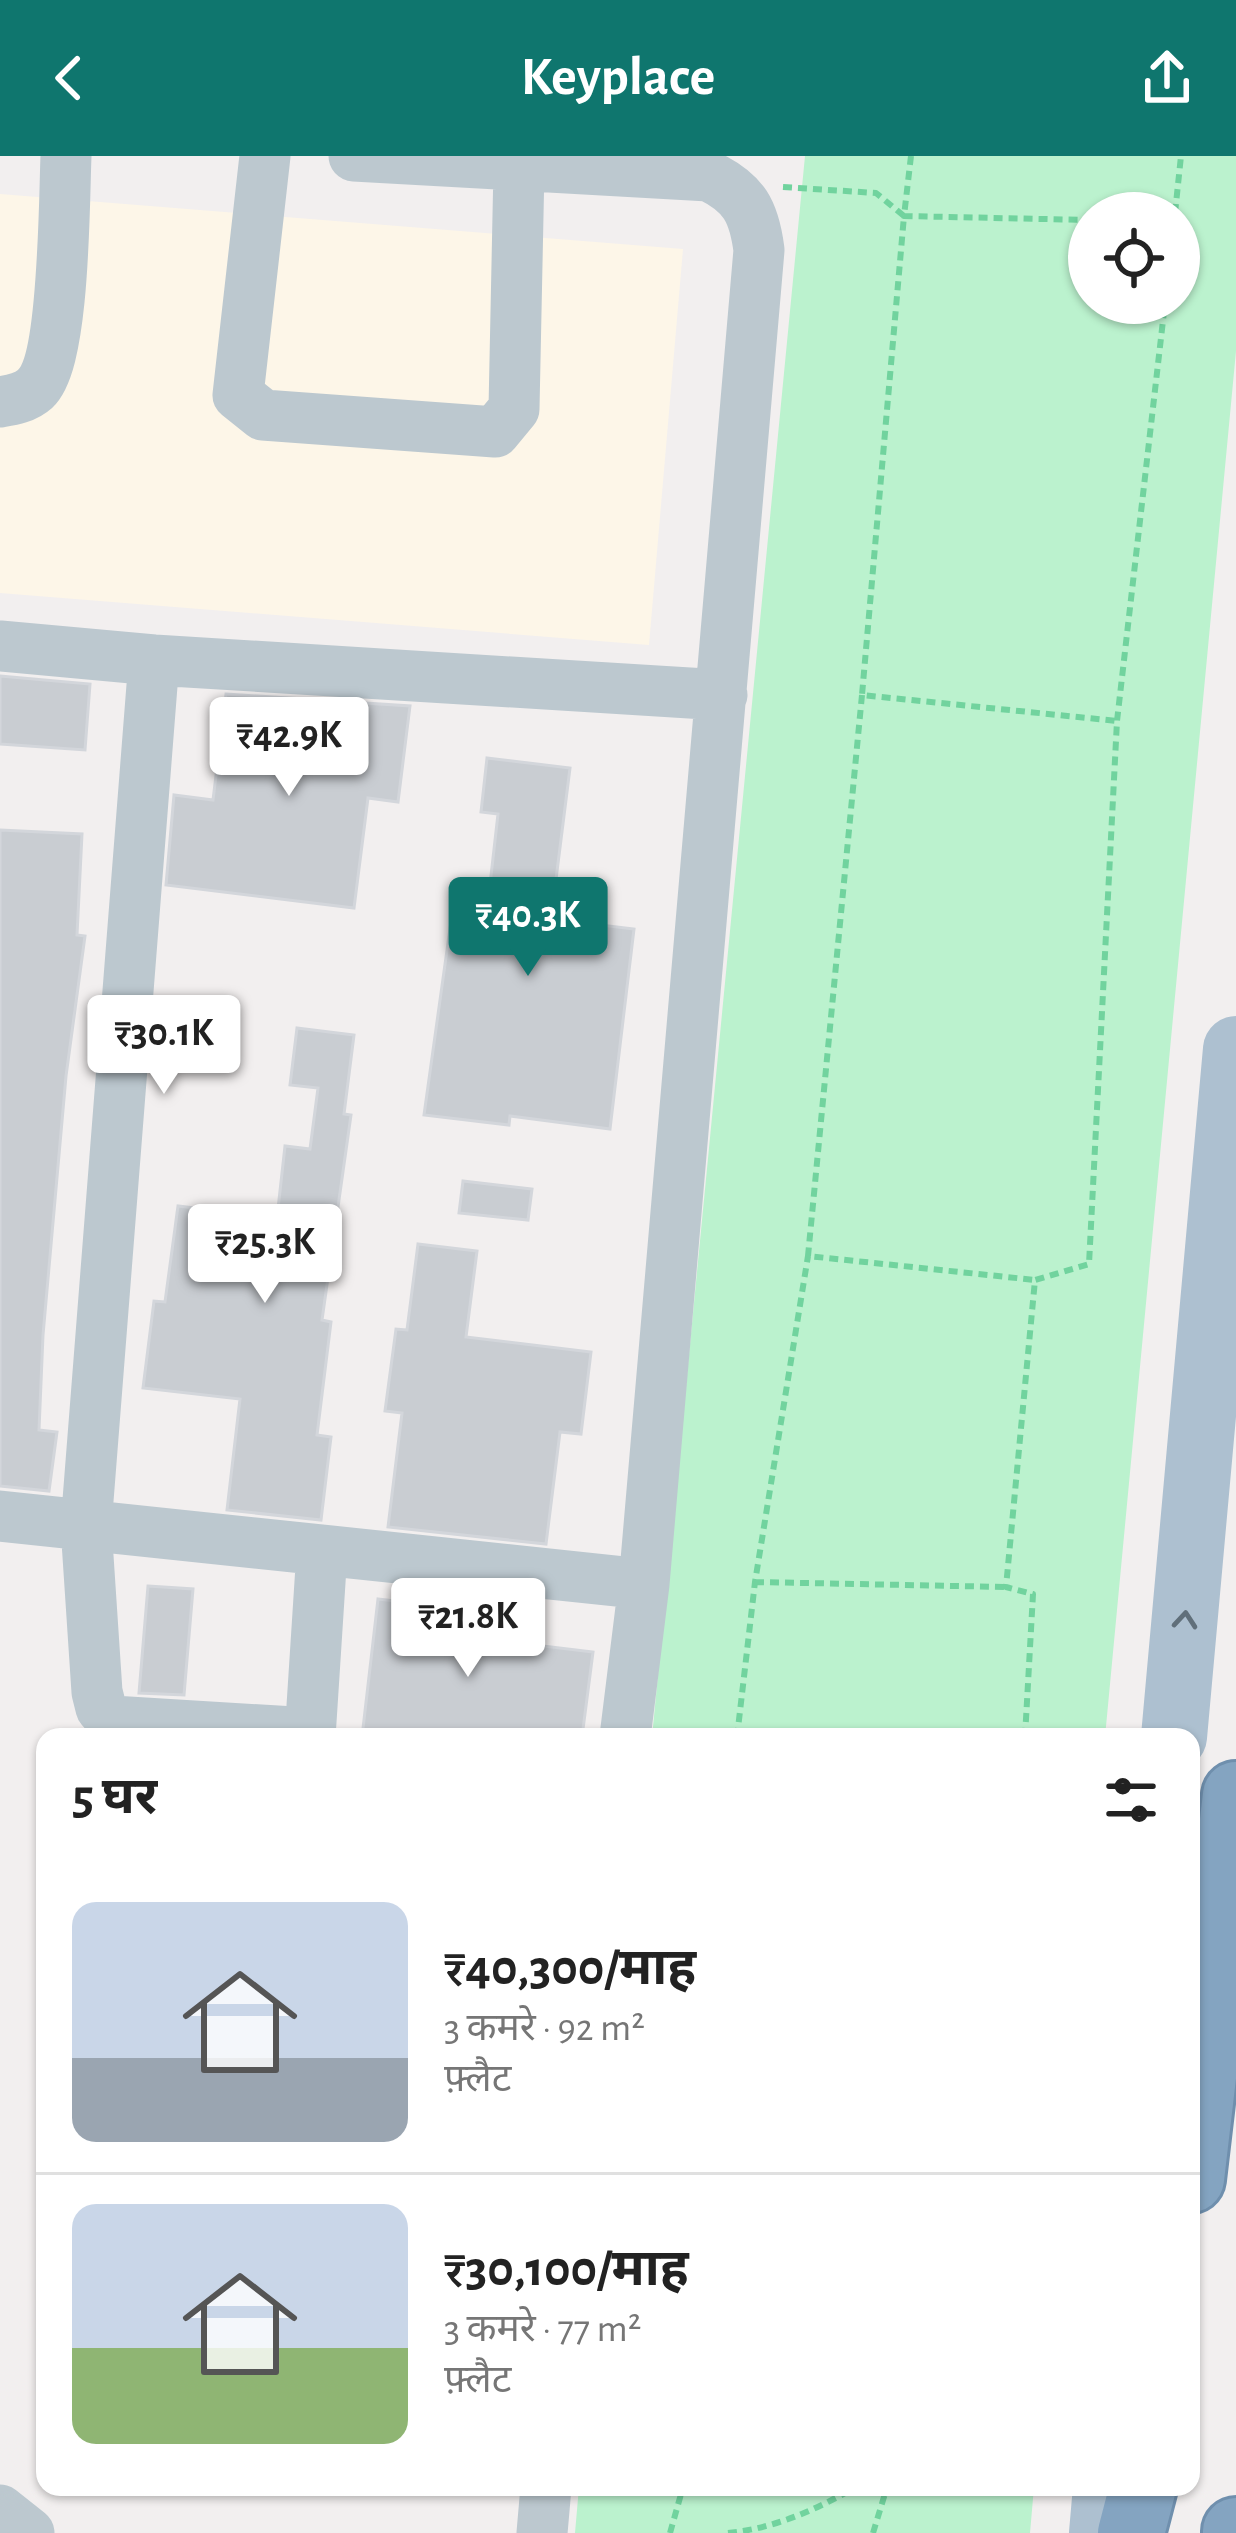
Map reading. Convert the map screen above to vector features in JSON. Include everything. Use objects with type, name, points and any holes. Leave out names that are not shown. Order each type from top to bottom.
[{"type":"highway","points":[[1200,2102],[1236,1795]]},
{"type":"highway","points":[[1131,2533],[1141,2496]]},
{"type":"main road","points":[[1175,1728],[1236,1049]]},
{"type":"main road","points":[[1102,2533],[1105,2496]]},
{"type":"street","points":[[0,403],[37,387],[45,372],[60,299],[66,156]]},
{"type":"street","points":[[265,156],[238,394],[247,406],[263,415],[495,431],[514,409],[519,167]]},
{"type":"street","points":[[354,156],[750,182],[759,250],[644,1584],[626,1728]]},
{"type":"street","points":[[0,646],[722,695]]},
{"type":"street","points":[[154,660],[86,1526],[100,1708],[112,1721],[211,1728]]},
{"type":"street","points":[[0,1516],[644,1584]]},
{"type":"street","points":[[310,1728],[322,1550]]},
{"type":"street","points":[[542,2533],[545,2496]]},
{"type":"street","points":[[0,2510],[29,2533]]},
{"type":"path","points":[[738,1728],[755,1582],[808,1256],[911,156]]},
{"type":"path","points":[[1177,192],[1181,156]]},
{"type":"path","points":[[750,182],[876,194],[904,216],[1068,220]]},
{"type":"path","points":[[808,1256],[1036,1280],[1089,1264],[1117,721],[1163,324]]},
{"type":"path","points":[[862,695],[1117,721]]},
{"type":"path","points":[[1006,1587],[1036,1280]]},
{"type":"path","points":[[755,1582],[1006,1587],[1033,1594],[1026,1728]]},
{"type":"path","points":[[670,2533],[680,2496]]},
{"type":"path","points":[[728,2533],[758,2530],[812,2512],[840,2496]]},
{"type":"path","points":[[873,2533],[884,2496]]},
{"type":"shaded area","points":[[0,194],[683,249],[649,645],[0,593]]},
{"type":"green space","points":[[805,156],[1236,156],[1236,351],[1106,1728],[653,1728]]},
{"type":"green space","points":[[578,2496],[1033,2496],[1030,2533],[575,2533]]},
{"type":"building","points":[[0,676],[90,684],[85,750],[0,744]]},
{"type":"building","points":[[226,694],[410,706],[398,802],[368,798],[354,908],[166,885],[174,795],[213,800]]},
{"type":"building","points":[[487,758],[570,768],[551,919],[634,929],[610,1129],[510,1116],[509,1125],[424,1115],[453,907],[487,911],[498,814],[481,812]]},
{"type":"building","points":[[0,830],[82,834],[77,935],[85,936],[66,1076],[43,1335],[39,1430],[57,1432],[49,1491],[0,1486]]},
{"type":"building","points":[[297,1028],[354,1035],[344,1114],[351,1115],[322,1320],[331,1322],[317,1435],[331,1437],[321,1520],[227,1510],[240,1399],[143,1388],[154,1301],[165,1302],[178,1206],[277,1218],[285,1146],[310,1149],[318,1088],[290,1085]]},
{"type":"building","points":[[463,1181],[532,1189],[528,1220],[459,1213]]},
{"type":"building","points":[[418,1244],[477,1251],[466,1337],[591,1352],[581,1434],[560,1432],[546,1544],[388,1527],[402,1413],[385,1411],[396,1329],[407,1330]]},
{"type":"building","points":[[148,1586],[193,1589],[184,1695],[139,1693]]},
{"type":"building","points":[[378,1599],[473,1610],[469,1637],[593,1652],[583,1728],[363,1728]]}]
